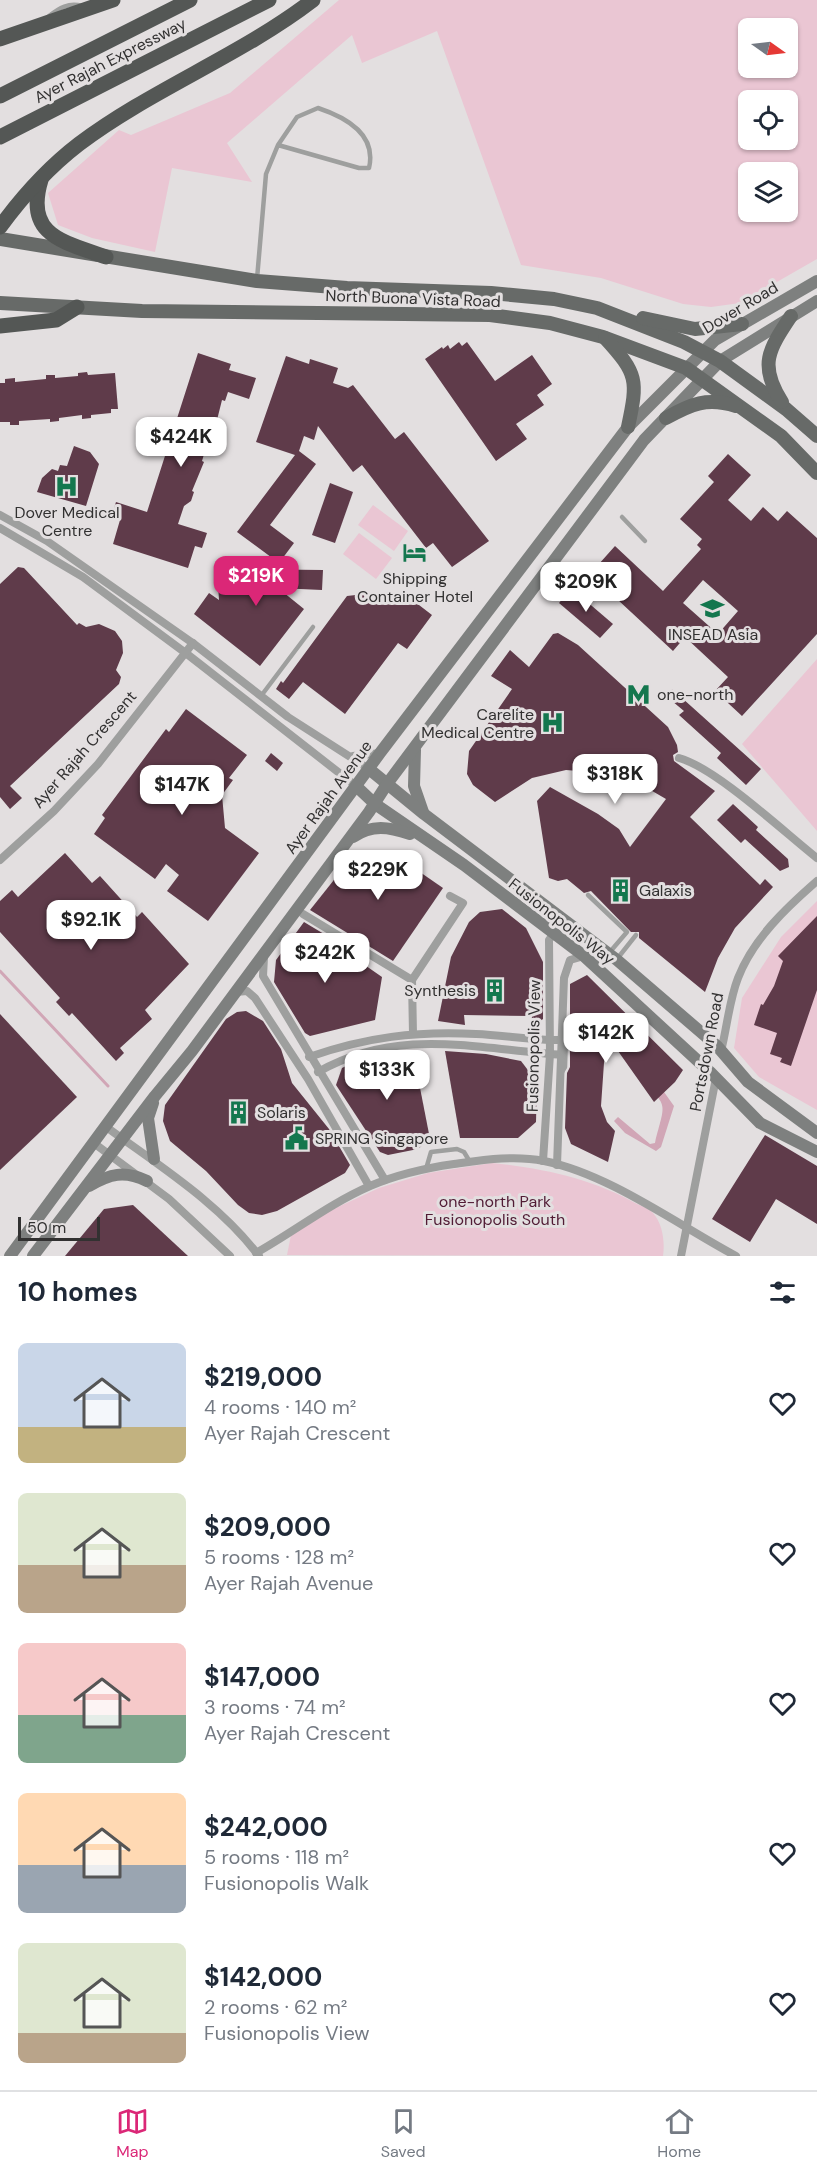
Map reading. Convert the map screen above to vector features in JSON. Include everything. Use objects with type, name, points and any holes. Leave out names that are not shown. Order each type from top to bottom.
[{"type":"highway","points":[[0,39],[113,0]]},
{"type":"highway","name":"Ayer Rajah Expressway","points":[[0,96],[190,0]]},
{"type":"highway","name":"Ayer Rajah Expressway","points":[[0,137],[269,0]]},
{"type":"highway","points":[[0,226],[20,201],[77,145],[113,120],[271,32],[313,0]]},
{"type":"highway","points":[[41,180],[37,193],[37,210],[45,230],[56,240],[106,257]]},
{"type":"highway","points":[[0,326],[56,320],[77,307]]},
{"type":"main road","name":"North Buona Vista Road","points":[[0,240],[257,281],[347,288],[491,293],[554,298],[597,308],[702,351],[720,361],[786,409],[817,436]]},
{"type":"main road","name":"North Buona Vista Road","points":[[0,303],[142,311],[490,315],[550,323],[603,337],[686,368],[781,436],[817,473]]},
{"type":"main road","points":[[597,308],[695,329],[742,324]]},
{"type":"main road","points":[[786,409],[773,388],[767,368],[770,348],[791,316]]},
{"type":"main road","points":[[603,337],[630,367],[636,383],[628,427]]},
{"type":"main road","points":[[666,418],[700,401],[724,402],[744,408]]},
{"type":"street","name":"Dover Road","points":[[686,368],[702,351],[742,324],[817,281]]},
{"type":"street","name":"Dover Road","points":[[703,378],[720,361],[817,301]]},
{"type":"street","name":"Ayer Rajah Avenue","points":[[10,1256],[380,753],[628,427],[686,368]]},
{"type":"street","points":[[33,1256],[236,992],[593,506],[644,440],[703,378]]},
{"type":"street","points":[[0,515],[47,541],[193,643],[288,717],[350,755],[387,784]]},
{"type":"street","points":[[0,528],[83,577],[187,654],[356,786],[375,804]]},
{"type":"street","name":"Ayer Rajah Crescent","points":[[0,860],[54,811],[98,764],[187,654],[193,643]]},
{"type":"street","points":[[416,749],[414,786],[424,814]]},
{"type":"street","points":[[350,755],[364,757],[380,753]]},
{"type":"street","points":[[679,758],[690,761],[722,782],[817,858]]},
{"type":"street","name":"Fusionopolis Way","points":[[387,784],[613,956],[721,1051],[748,1082],[817,1133]]},
{"type":"street","name":"Fusionopolis Way","points":[[375,804],[464,865],[584,956],[716,1078],[760,1123],[817,1152]]},
{"type":"street","points":[[348,841],[362,831],[388,827],[420,837]]},
{"type":"street","name":"Portsdown Road","points":[[681,1256],[737,980],[747,956],[775,922],[817,881]]},
{"type":"street","points":[[413,1034],[412,980],[463,903],[450,896]]},
{"type":"street","points":[[303,914],[412,980]]},
{"type":"street","name":"Fusionopolis View","points":[[543,1161],[550,1054],[549,940],[554,933]]},
{"type":"street","points":[[267,950],[262,963],[262,976],[385,1180]]},
{"type":"street","name":"Fusionopolis View","points":[[557,1165],[564,978],[570,960],[584,956]]},
{"type":"street","points":[[236,992],[248,991],[255,998],[308,1079],[369,1186]]},
{"type":"street","points":[[309,1057],[378,1037],[413,1034],[478,1034],[563,1040]]},
{"type":"street","points":[[318,1072],[351,1055],[386,1045],[447,1044],[562,1055]]},
{"type":"street","points":[[154,1159],[148,1118],[155,1096]]},
{"type":"street","points":[[105,1126],[177,1176],[231,1225],[257,1254],[335,1203],[369,1186],[426,1169],[492,1158],[543,1161],[603,1183],[686,1226],[736,1256]]},
{"type":"street","points":[[94,1144],[147,1181],[230,1256]]},
{"type":"street","points":[[86,1188],[111,1174],[128,1174],[147,1181]]},
{"type":"lane","points":[[257,281],[266,174],[278,145],[297,117],[318,108],[345,117],[362,134],[371,158],[369,168],[359,168],[278,145]]},
{"type":"lane","points":[[622,517],[645,541]]},
{"type":"lane","points":[[261,696],[313,627]]},
{"type":"lane","points":[[588,895],[627,932],[613,956]]},
{"type":"lane","points":[[613,956],[636,935]]},
{"type":"lane","points":[[562,1072],[565,1068],[566,1029],[563,1014]]},
{"type":"lane","points":[[426,1169],[431,1152],[444,1149],[464,1152],[470,1162]]},
{"type":"green space","points":[[339,0],[817,0],[817,259],[740,303],[711,307],[683,304],[601,278],[521,265],[437,31],[362,63],[352,35],[227,143],[252,182],[172,168],[155,252],[92,238],[58,225],[48,193],[119,130],[131,135],[230,93]]},
{"type":"green space","points":[[373,505],[408,531],[394,551],[358,525]]},
{"type":"green space","points":[[359,533],[392,558],[376,579],[343,554]]},
{"type":"green space","points":[[817,659],[817,831],[742,744]]},
{"type":"green space","points":[[817,901],[817,1110],[759,1077],[734,1048],[742,998],[781,937]]},
{"type":"green space","name":"one-north Park Fusionopolis South","points":[[492,1163],[530,1168],[585,1181],[648,1209],[656,1217],[661,1228],[663,1256],[287,1255],[291,1235],[323,1214],[379,1188],[428,1173]]},
{"type":"shaded area","points":[[639,1079],[659,1085],[674,1106],[661,1147],[656,1151],[625,1133],[614,1121],[618,1117],[650,1144],[655,1143],[663,1112],[662,1106],[656,1095]]},
{"type":"building","points":[[459,342],[462,346],[467,342],[495,381],[532,355],[552,384],[537,395],[544,405],[516,424],[527,439],[496,461],[425,359],[442,347],[443,349],[448,345],[450,349]]},
{"type":"building","points":[[198,353],[231,364],[229,370],[256,378],[249,399],[228,392],[225,401],[222,400],[214,432],[211,431],[202,461],[204,462],[192,491],[194,492],[191,501],[184,506],[178,524],[207,533],[202,548],[195,546],[188,568],[113,544],[120,520],[111,517],[116,502],[147,512]]},
{"type":"building","points":[[286,356],[309,364],[310,359],[338,368],[333,383],[348,388],[353,385],[395,439],[404,432],[489,541],[452,567],[433,543],[426,548],[362,465],[353,472],[318,426],[314,440],[304,436],[299,451],[316,464],[270,525],[294,543],[279,563],[237,532],[295,455],[256,442]]},
{"type":"building","points":[[87,372],[88,375],[115,373],[118,409],[111,409],[111,413],[91,415],[91,418],[82,419],[82,415],[59,418],[59,421],[50,422],[50,419],[19,421],[19,425],[0,422],[0,383],[5,383],[5,379],[15,378],[15,382],[46,379],[46,375],[55,375],[55,378],[78,376],[78,373]]},
{"type":"building","points":[[74,446],[90,452],[99,464],[86,506],[37,492],[42,478],[52,469],[58,471],[60,465],[67,466]]},
{"type":"building","points":[[728,454],[751,475],[728,500],[751,521],[763,507],[778,521],[787,511],[817,538],[817,634],[742,716],[715,691],[728,677],[685,637],[673,651],[590,574],[615,546],[663,591],[701,549],[697,545],[702,539],[680,519],[714,482],[708,476]],"holes":[[[703,580],[738,611],[718,634],[683,603]]]},
{"type":"building","points":[[330,483],[353,492],[335,543],[312,535]]},
{"type":"building","points":[[18,567],[24,568],[77,625],[79,623],[86,627],[99,624],[115,631],[122,641],[123,653],[116,670],[121,677],[119,684],[10,786],[22,798],[10,809],[0,797],[0,584]]},
{"type":"building","points":[[217,569],[323,570],[322,590],[278,588],[304,609],[260,666],[194,614],[209,593],[219,600]]},
{"type":"building","points":[[571,588],[613,624],[600,638],[559,603]]},
{"type":"building","points":[[382,592],[398,605],[406,595],[432,615],[407,649],[398,643],[345,714],[303,682],[289,699],[276,689],[281,681],[283,683],[347,596]]},
{"type":"building","points":[[558,633],[578,645],[668,727],[677,745],[678,752],[673,755],[674,761],[715,791],[690,817],[760,885],[765,879],[773,887],[735,928],[718,958],[705,992],[639,938],[639,932],[631,932],[591,891],[584,893],[567,879],[558,881],[549,878],[537,801],[550,787],[598,814],[619,829],[630,847],[666,799],[635,781],[615,774],[566,770],[532,778],[495,802],[473,785],[467,774],[469,751],[512,689],[491,676],[510,650],[529,667],[553,634]]},
{"type":"building","points":[[672,689],[761,769],[746,785],[717,758],[721,753],[679,715],[684,711],[666,696]]},
{"type":"building","points":[[186,709],[247,755],[229,778],[233,780],[222,795],[225,828],[259,853],[208,921],[167,891],[179,875],[166,864],[155,879],[94,834],[105,818],[102,815],[166,729],[169,732]]},
{"type":"building","points":[[271,753],[283,763],[277,771],[265,761]]},
{"type":"building","points":[[733,804],[758,827],[756,830],[788,859],[789,867],[780,871],[745,839],[741,843],[717,820]]},
{"type":"building","points":[[388,850],[443,888],[393,961],[310,910],[353,856]]},
{"type":"building","points":[[65,853],[92,883],[100,876],[137,917],[142,912],[189,964],[145,1010],[152,1019],[120,1048],[124,1053],[116,1061],[72,1013],[69,1016],[56,1002],[60,998],[0,932],[0,901],[12,890],[18,897]]},
{"type":"building","name":"Synthesis","points":[[502,909],[526,928],[543,962],[543,1019],[531,1028],[532,1016],[464,1015],[465,1025],[438,1021],[451,957],[469,922],[480,912]]},
{"type":"building","points":[[817,916],[817,990],[791,1066],[780,1062],[782,1058],[770,1054],[777,1033],[754,1025],[761,1004],[763,1005],[774,986],[783,961],[778,956]]},
{"type":"building","points":[[304,922],[334,940],[333,943],[382,977],[375,1020],[310,1036],[305,1033],[274,982],[276,960]]},
{"type":"building","points":[[587,975],[683,1070],[675,1082],[654,1102],[606,1034],[601,1106],[607,1122],[615,1131],[608,1162],[571,1144],[565,1128],[567,1073],[570,1067],[570,984]]},
{"type":"building","name":"Solaris","points":[[246,1011],[263,1021],[281,1049],[292,1083],[329,1129],[350,1165],[345,1173],[277,1211],[262,1215],[249,1213],[238,1205],[206,1171],[170,1141],[163,1121],[165,1105],[226,1019],[237,1012]]},
{"type":"building","points":[[0,1014],[77,1097],[0,1170]]},
{"type":"building","points":[[445,1051],[486,1054],[521,1061],[537,1082],[536,1122],[518,1138],[460,1138]]},
{"type":"building","points":[[413,1052],[430,1139],[418,1149],[388,1155],[380,1152],[336,1085],[342,1068],[350,1064],[388,1054]]},
{"type":"building","points":[[765,1135],[817,1166],[817,1224],[776,1199],[750,1242],[712,1219]]},
{"type":"building","points":[[133,1205],[188,1256],[65,1256],[104,1209]]},
{"type":"waterway","points":[[0,971],[108,1086]]},
{"type":"place","name":"Dover Medical Centre","points":[[67,487]]},
{"type":"place","name":"Shipping Container Hotel","points":[[415,553]]},
{"type":"place","name":"INSEAD Asia","points":[[713,609]]},
{"type":"place","name":"one-north","points":[[639,694]]},
{"type":"place","name":"Carelite Medical Centre","points":[[552,723]]},
{"type":"place","name":"Galaxis","points":[[621,890]]},
{"type":"place","name":"Synthesis","points":[[494,990]]},
{"type":"place","name":"Solaris","points":[[239,1112]]},
{"type":"place","name":"SPRING Singapore","points":[[297,1138]]}]
